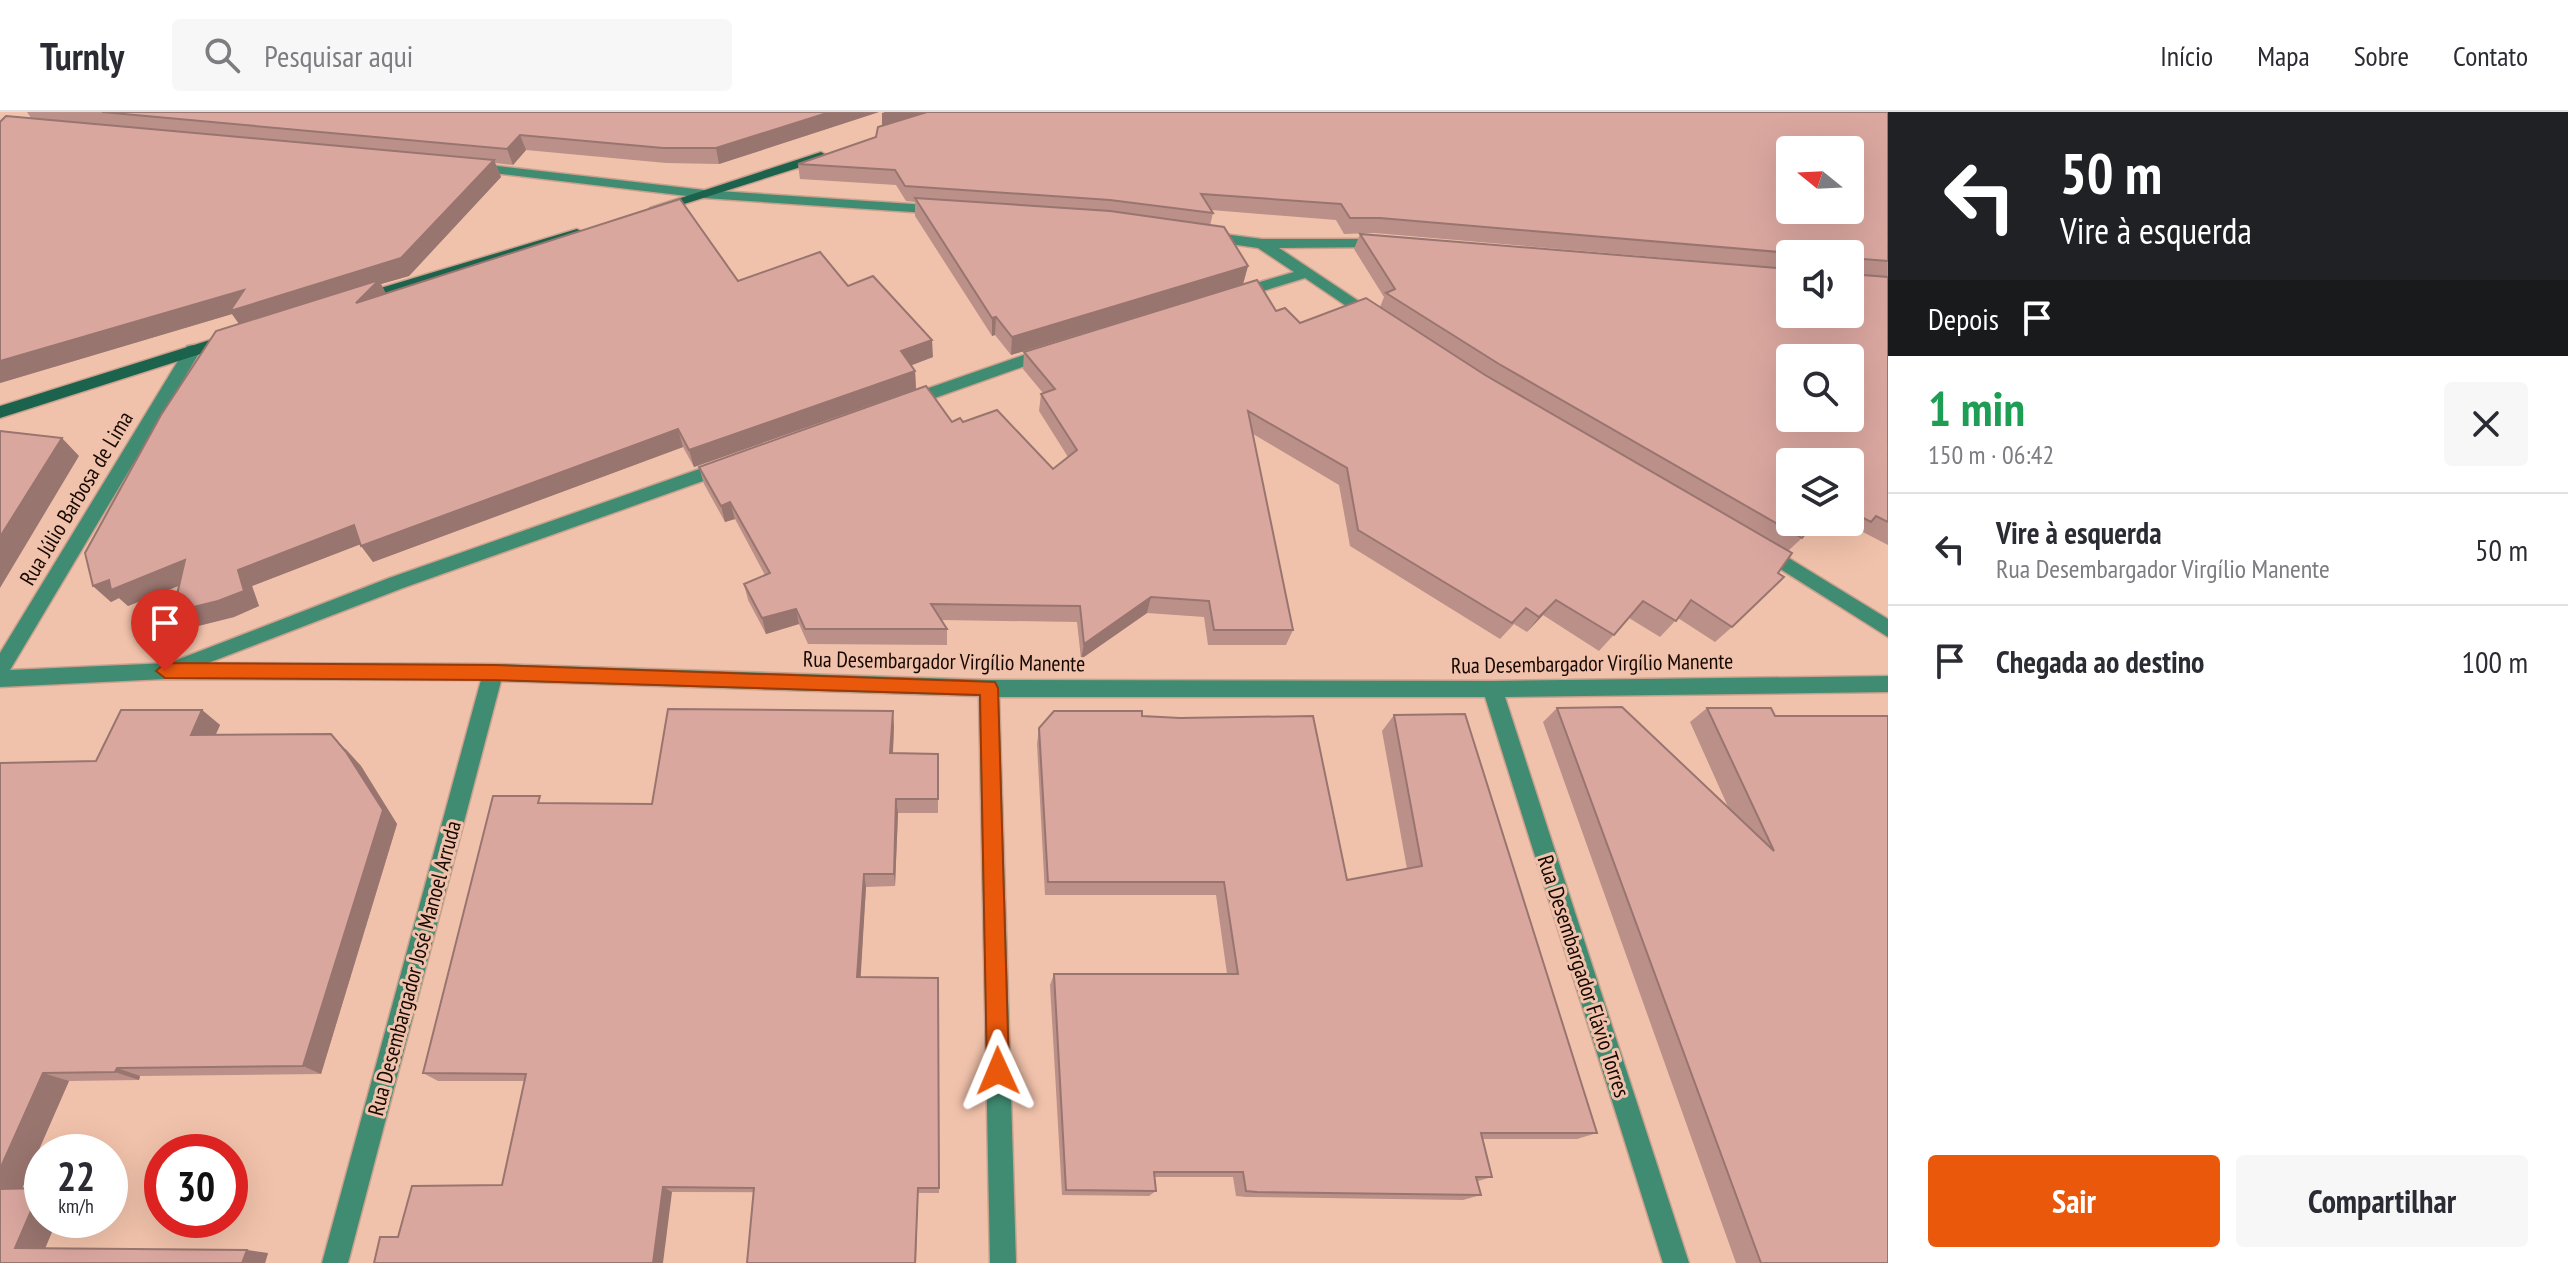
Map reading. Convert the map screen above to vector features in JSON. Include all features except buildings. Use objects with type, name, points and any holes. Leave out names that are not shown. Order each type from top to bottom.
[{"type":"main road","points":[[644,212],[839,151]]},
{"type":"main road","points":[[343,304],[599,226]]},
{"type":"main road","points":[[0,412],[253,332]]},
{"type":"street","points":[[457,165],[704,194],[951,211]]},
{"type":"street","points":[[1185,233],[1262,244],[1374,241],[1405,244]]},
{"type":"street","points":[[1262,244],[1394,330]]},
{"type":"street","points":[[1215,301],[1306,273]]},
{"type":"street","points":[[886,409],[1065,347]]},
{"type":"street","name":"Rua Júlio Barbosa de Lima","points":[[0,670],[193,350]]},
{"type":"street","points":[[165,671],[396,583],[738,462]]},
{"type":"street","points":[[1754,544],[1888,629]]},
{"type":"street","name":"Rua Desembargador Virgílio Manente","points":[[0,679],[165,671],[493,672],[989,688],[1492,689],[1888,684]]},
{"type":"street","name":"Rua Desembargador José Manoel Arruda","points":[[335,1263],[493,672]]},
{"type":"street","points":[[989,688],[1003,1263]]},
{"type":"street","name":"Rua Desembargador Flávio Torres","points":[[1492,689],[1676,1263]]},
{"type":"route","points":[[165,671],[493,672],[989,688],[998,1071]]}]
